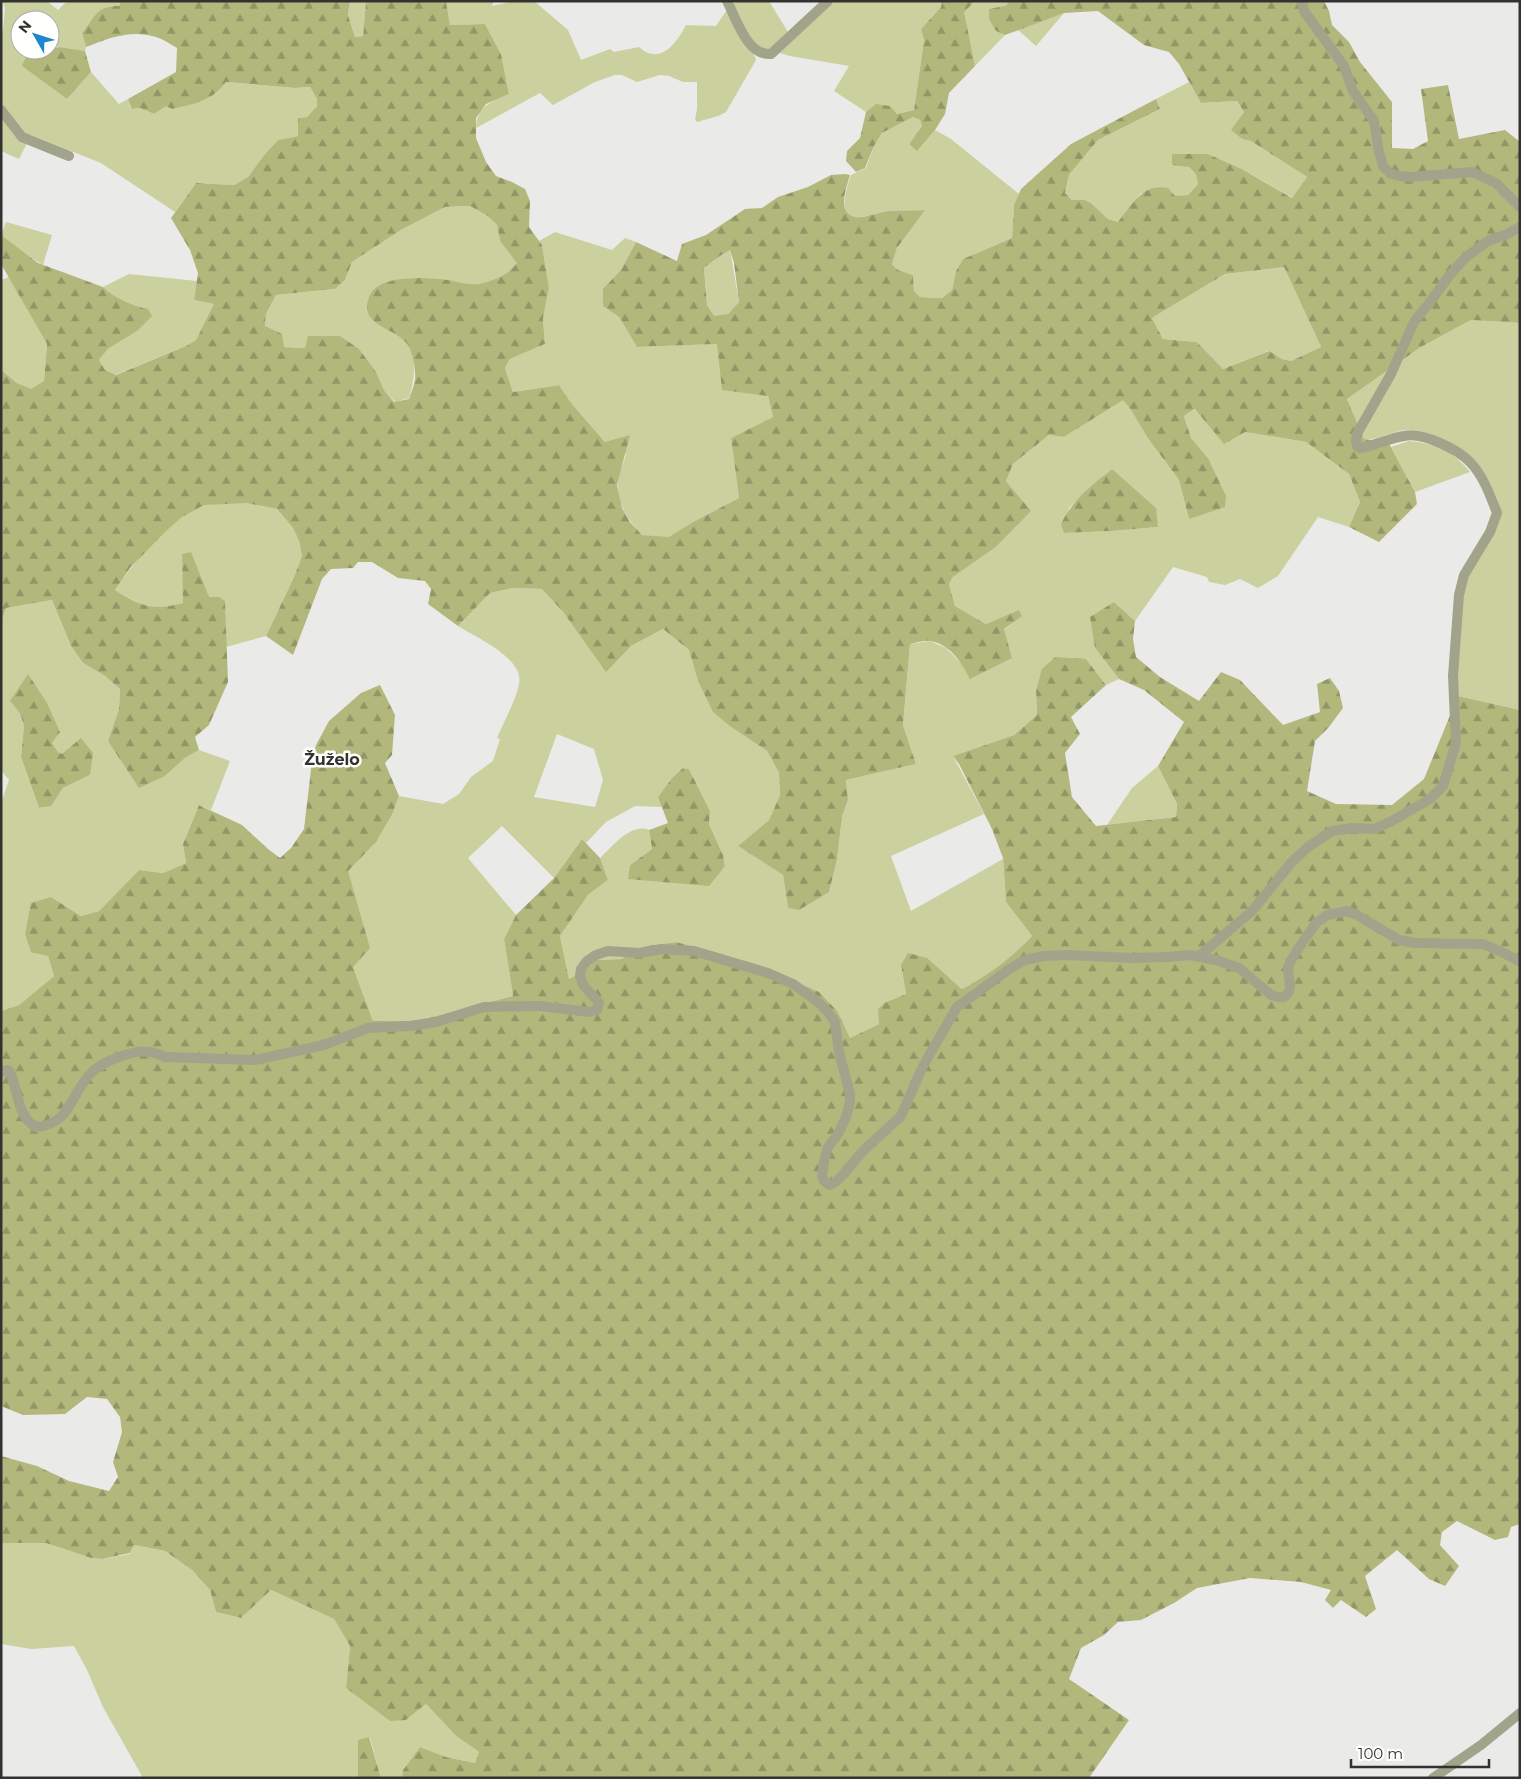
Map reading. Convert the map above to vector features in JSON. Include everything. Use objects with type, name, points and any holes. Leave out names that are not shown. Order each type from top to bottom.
[{"type":"street","points":[[727,1],[743,35],[751,45],[765,54],[771,54],[801,24],[828,1]]},
{"type":"street","points":[[1302,1],[1304,11],[1344,66],[1353,91],[1374,121],[1383,166],[1390,173],[1410,177],[1472,172],[1496,183],[1520,207]]},
{"type":"street","points":[[1,110],[22,137],[70,156]]},
{"type":"street","points":[[1198,957],[1252,911],[1292,863],[1316,842],[1332,831],[1352,828],[1375,828],[1390,822],[1430,798],[1443,786],[1456,743],[1453,676],[1459,595],[1464,575],[1490,532],[1498,513],[1480,477],[1470,462],[1442,443],[1423,436],[1406,435],[1360,448],[1357,446],[1356,440],[1358,432],[1370,414],[1394,368],[1414,322],[1449,276],[1466,257],[1488,241],[1520,227]]},
{"type":"street","points":[[1,1072],[8,1070],[10,1072],[19,1102],[27,1119],[36,1127],[44,1126],[63,1116],[92,1072],[122,1056],[139,1051],[150,1052],[164,1057],[255,1060],[324,1045],[368,1028],[410,1026],[436,1022],[484,1007],[540,1006],[589,1012],[597,1010],[599,1003],[583,985],[580,976],[581,969],[596,955],[608,951],[639,953],[662,949],[694,951],[768,973],[793,984],[818,1002],[835,1022],[839,1052],[850,1094],[850,1102],[838,1134],[828,1147],[824,1157],[822,1176],[829,1185],[841,1177],[864,1151],[901,1116],[923,1066],[957,1007],[1025,960],[1044,956],[1067,955],[1130,958],[1190,955],[1216,960],[1239,968],[1271,994],[1284,997],[1289,992],[1288,968],[1290,962],[1316,923],[1327,915],[1347,911],[1399,940],[1415,944],[1483,944],[1520,962]]},
{"type":"street","points":[[1433,1778],[1481,1745],[1520,1713]]},
{"type":"green space","points":[[2,1],[47,1],[58,10],[10,10],[10,60],[25,60],[23,66],[67,99],[91,72],[119,104],[128,99],[132,109],[140,108],[154,114],[166,105],[172,109],[202,101],[215,93],[226,82],[295,88],[310,87],[317,99],[317,106],[307,117],[298,118],[298,136],[278,140],[248,177],[234,185],[196,183],[175,212],[101,163],[31,135],[19,159],[1,151],[1,33],[3,31],[5,8]]},
{"type":"green space","points":[[67,1],[121,1],[119,6],[112,6],[97,13],[82,33],[86,47],[85,51],[60,47],[60,10],[58,10]]},
{"type":"green space","points":[[121,1],[350,1],[348,15],[355,37],[363,36],[366,1],[446,1],[450,25],[485,24],[501,54],[509,94],[486,104],[476,118],[476,138],[486,162],[496,176],[525,189],[530,201],[529,227],[542,245],[549,288],[543,319],[545,344],[510,359],[505,368],[513,392],[559,385],[572,404],[605,442],[630,435],[617,485],[622,508],[630,522],[642,535],[669,537],[739,498],[731,438],[773,417],[768,396],[722,390],[717,344],[637,347],[619,317],[603,306],[603,289],[621,270],[636,242],[677,261],[682,244],[706,235],[745,209],[762,208],[778,197],[808,187],[831,175],[845,174],[850,175],[845,192],[844,205],[849,214],[855,217],[889,211],[925,210],[897,248],[892,264],[898,270],[913,275],[914,291],[920,297],[942,298],[952,290],[956,271],[963,259],[1012,238],[1014,205],[1021,189],[1071,144],[1156,99],[1160,109],[1098,140],[1069,175],[1065,193],[1072,200],[1085,200],[1091,203],[1108,219],[1118,222],[1139,196],[1151,189],[1159,187],[1168,188],[1175,196],[1188,195],[1198,184],[1196,174],[1189,167],[1172,165],[1172,154],[1208,154],[1242,169],[1292,198],[1307,177],[1251,141],[1242,139],[1231,130],[1244,112],[1237,101],[1201,103],[1179,64],[1169,52],[1144,45],[1098,11],[1064,13],[1005,35],[996,31],[989,19],[989,9],[1005,6],[1010,1],[1324,1],[1329,11],[1332,25],[1349,42],[1360,62],[1392,102],[1392,148],[1413,149],[1428,141],[1421,89],[1448,85],[1459,139],[1505,130],[1520,142],[1520,323],[1471,320],[1421,347],[1347,399],[1364,439],[1372,440],[1385,436],[1415,492],[1417,504],[1379,542],[1349,527],[1360,502],[1349,474],[1306,442],[1245,432],[1224,444],[1195,409],[1184,416],[1191,438],[1208,458],[1226,496],[1225,507],[1189,519],[1179,480],[1147,437],[1123,400],[1064,437],[1049,435],[1013,464],[1006,481],[1031,511],[996,547],[953,577],[949,584],[955,606],[986,624],[1019,610],[1022,616],[1004,629],[1012,658],[970,679],[959,661],[944,646],[928,641],[910,644],[903,725],[916,764],[846,780],[848,800],[842,817],[837,860],[829,892],[799,910],[788,908],[783,875],[738,846],[769,820],[780,795],[779,773],[767,751],[731,727],[713,712],[698,681],[689,650],[663,629],[631,646],[606,672],[564,613],[542,589],[513,588],[490,593],[458,626],[428,604],[431,589],[425,581],[398,578],[372,562],[358,562],[353,568],[331,569],[322,579],[293,655],[266,636],[302,556],[299,541],[293,528],[277,509],[246,503],[204,505],[182,517],[130,568],[115,590],[140,604],[148,606],[163,607],[183,603],[182,554],[191,552],[209,597],[219,597],[225,601],[228,682],[209,725],[195,737],[199,750],[185,758],[165,776],[139,788],[108,741],[119,709],[120,689],[105,676],[83,663],[71,646],[52,600],[6,608],[1,623],[1,370],[17,383],[31,389],[44,381],[47,344],[1,264],[1,235],[38,263],[103,287],[124,301],[148,309],[152,316],[137,331],[108,349],[99,360],[105,370],[116,375],[186,346],[196,340],[214,304],[194,300],[198,273],[190,250],[171,218],[196,183],[234,185],[248,177],[278,140],[298,136],[298,118],[307,117],[317,106],[317,99],[310,87],[295,88],[226,82],[209,97],[188,106],[172,109],[166,106],[154,114],[140,108],[132,109],[128,99],[176,72],[177,48],[159,38],[138,34],[112,38],[86,47],[82,33],[93,17],[105,8],[119,6]],"holes":[[[470,206],[488,216],[497,225],[500,241],[517,263],[504,275],[479,284],[440,279],[405,278],[383,283],[375,288],[370,295],[367,306],[368,314],[380,326],[404,340],[412,354],[415,380],[409,399],[394,402],[384,390],[376,372],[359,349],[340,336],[308,336],[305,348],[284,347],[282,334],[265,326],[266,314],[276,295],[335,289],[345,280],[352,262],[401,230],[445,207]],[[730,250],[734,263],[739,302],[728,314],[714,316],[707,305],[704,268]],[[1284,267],[1321,347],[1291,361],[1282,359],[1269,351],[1223,369],[1197,342],[1163,339],[1152,318],[1225,274]]]},
{"type":"green space","points":[[350,1],[366,1],[363,36],[355,37],[348,15]]},
{"type":"green space","points":[[446,1],[494,1],[492,6],[514,1],[534,1],[568,30],[581,60],[610,49],[614,52],[639,47],[654,54],[661,53],[673,45],[686,25],[716,26],[727,10],[756,60],[726,112],[697,122],[695,120],[697,82],[683,82],[669,76],[660,75],[637,82],[622,75],[615,75],[595,82],[553,105],[540,93],[476,128],[482,110],[491,102],[509,94],[501,54],[485,24],[450,25]]},
{"type":"green space","points":[[736,1],[769,1],[788,32],[772,48],[764,49],[758,46],[748,33],[733,5]]},
{"type":"green space","points":[[835,1],[942,1],[941,7],[921,29],[924,40],[914,110],[897,114],[877,104],[866,112],[834,91],[849,66],[790,56],[778,51]]},
{"type":"green space","points":[[942,1],[975,1],[964,12],[975,66],[949,93],[945,114],[935,130],[917,151],[909,144],[922,126],[920,120],[913,117],[882,133],[874,146],[865,168],[856,172],[846,161],[847,151],[860,138],[866,112],[876,104],[890,106],[897,114],[914,110],[924,40],[921,29],[941,7]]},
{"type":"green space","points":[[975,1],[1010,1],[1005,6],[996,31],[1005,35],[975,66],[963,11]]},
{"type":"green space","points":[[1064,13],[1036,46],[1018,30],[1044,19]]},
{"type":"green space","points":[[60,47],[85,51],[91,72],[67,99],[22,66],[24,60],[60,60]]},
{"type":"green space","points":[[1189,82],[1201,103],[1237,101],[1244,112],[1232,130],[1242,139],[1251,141],[1307,177],[1293,198],[1242,169],[1208,154],[1189,167],[1196,173],[1198,184],[1188,195],[1175,196],[1141,193],[1119,222],[1108,219],[1091,203],[1085,200],[1072,200],[1065,193],[1069,175],[1098,140],[1160,109],[1156,99]]},
{"type":"green space","points":[[913,117],[920,120],[922,126],[909,144],[917,150],[935,130],[951,139],[1019,194],[1014,205],[1012,238],[963,259],[956,271],[952,290],[942,298],[920,297],[914,291],[913,275],[898,270],[892,264],[897,248],[924,211],[889,211],[858,217],[847,213],[845,207],[847,186],[851,175],[866,168],[874,146],[882,133]]},
{"type":"green space","points":[[470,206],[488,216],[497,225],[500,241],[518,263],[499,279],[472,285],[446,280],[410,278],[391,332],[405,342],[413,357],[413,378],[409,398],[395,402],[384,390],[376,372],[305,348],[284,347],[265,327],[266,314],[276,295],[335,289],[345,280],[352,262],[401,230],[445,207]]},
{"type":"green space","points":[[6,222],[52,235],[43,265],[19,250],[1,235]]},
{"type":"green space","points":[[555,232],[612,250],[625,238],[636,242],[614,279],[603,306],[619,317],[637,347],[717,344],[768,396],[773,417],[731,438],[739,498],[693,522],[669,538],[642,535],[629,519],[622,507],[618,493],[619,478],[626,454],[605,442],[572,404],[559,385],[513,392],[505,368],[510,359],[545,344],[543,319],[549,288],[542,245],[539,241]]},
{"type":"green space","points":[[730,250],[739,302],[728,314],[714,317],[707,305],[704,268]]},
{"type":"green space","points":[[1284,267],[1321,347],[1291,361],[1282,359],[1268,351],[1223,369],[1197,342],[1163,339],[1152,318],[1225,274]]},
{"type":"green space","points":[[129,274],[197,281],[194,300],[215,304],[196,340],[186,346],[115,375],[105,370],[99,360],[108,349],[137,331],[148,309],[124,301],[103,287]]},
{"type":"green space","points":[[9,277],[47,344],[44,381],[31,390],[17,383],[1,370],[1,280]]},
{"type":"green space","points":[[1471,320],[1520,323],[1520,710],[1458,696],[1457,679],[1461,596],[1467,576],[1501,514],[1500,507],[1487,477],[1468,454],[1451,443],[1431,434],[1421,431],[1404,430],[1374,439],[1364,439],[1347,399],[1421,347]]},
{"type":"green space","points":[[1123,399],[1147,437],[1179,480],[1189,519],[1208,458],[1191,438],[1184,416],[1196,409],[1245,432],[1306,442],[1349,474],[1360,502],[1349,527],[1318,517],[1278,576],[1258,588],[1240,579],[1225,585],[1209,582],[1207,577],[1173,567],[1135,621],[1114,602],[1095,648],[1119,679],[1106,685],[1086,659],[1036,690],[1037,715],[1014,735],[953,756],[984,814],[891,856],[911,911],[1003,859],[1006,902],[1032,936],[1007,959],[962,989],[950,978],[901,965],[906,994],[886,1002],[879,1024],[850,1038],[838,1012],[770,970],[712,951],[676,942],[646,946],[621,959],[595,960],[586,970],[569,979],[560,936],[588,895],[608,880],[600,858],[622,837],[635,829],[649,830],[652,849],[630,865],[725,866],[723,855],[709,824],[710,811],[689,769],[683,768],[673,777],[663,807],[635,806],[606,822],[586,843],[582,839],[554,878],[502,826],[468,858],[516,915],[504,939],[513,996],[417,1021],[373,1021],[353,967],[348,870],[376,842],[392,815],[399,796],[443,804],[459,794],[471,777],[493,761],[500,739],[497,738],[517,691],[519,675],[515,666],[498,650],[458,626],[490,593],[513,588],[542,589],[564,613],[631,646],[663,629],[689,650],[698,680],[731,727],[767,751],[779,773],[780,795],[769,820],[738,846],[783,875],[788,908],[829,892],[837,860],[842,817],[848,800],[846,780],[916,764],[903,725],[910,644],[930,641],[946,648],[962,664],[1021,616],[1019,611],[986,624],[955,606],[949,584],[953,577],[996,547],[1030,511],[1006,481],[1013,464],[1049,435],[1064,437]],"holes":[[[1112,469],[1158,527],[1064,533],[1069,508]],[[557,734],[594,749],[603,780],[595,807],[534,797]]]},
{"type":"green space","points":[[1409,441],[1443,449],[1457,458],[1470,472],[1415,492],[1391,447]]},
{"type":"green space","points":[[1112,469],[1156,508],[1158,527],[1064,533],[1061,524],[1071,507],[1083,493]]},
{"type":"green space","points":[[246,503],[277,509],[293,528],[299,541],[302,556],[266,636],[226,647],[225,601],[209,598],[182,555],[184,603],[163,607],[148,606],[115,590],[154,542],[179,519],[191,511],[208,504]]},
{"type":"green space","points":[[52,600],[71,646],[83,663],[105,676],[120,689],[119,709],[108,741],[165,776],[185,758],[199,750],[230,761],[211,810],[199,805],[183,844],[186,863],[163,873],[139,870],[99,911],[81,916],[51,897],[48,956],[54,976],[19,1005],[1,1011],[1,803],[9,780],[1,770],[1,623],[6,608]],"holes":[[[20,713],[52,743],[58,752],[90,775],[63,788],[50,806],[39,808],[21,757],[24,726]]]},
{"type":"green space","points":[[1114,602],[1135,621],[1133,639],[1136,657],[1160,677],[1199,701],[1221,672],[1240,680],[1283,725],[1320,712],[1317,684],[1330,678],[1339,691],[1343,708],[1329,727],[1315,741],[1307,791],[1336,804],[1392,805],[1424,779],[1458,696],[1520,710],[1520,1524],[1511,1527],[1508,1537],[1495,1540],[1457,1521],[1442,1532],[1440,1545],[1459,1566],[1445,1586],[1429,1579],[1397,1550],[1365,1576],[1376,1609],[1366,1617],[1341,1600],[1333,1608],[1325,1600],[1331,1590],[1301,1582],[1250,1578],[1197,1588],[1174,1603],[1141,1620],[1118,1622],[1104,1635],[1081,1648],[1069,1679],[1129,1720],[1089,1778],[402,1778],[403,1770],[420,1747],[446,1757],[475,1763],[479,1752],[456,1736],[426,1704],[406,1720],[390,1721],[346,1688],[350,1646],[334,1619],[271,1590],[241,1618],[216,1612],[210,1590],[192,1570],[165,1551],[134,1545],[130,1553],[102,1559],[91,1558],[46,1543],[1,1543],[1,1456],[37,1466],[69,1481],[109,1491],[118,1477],[113,1462],[122,1432],[120,1417],[107,1399],[87,1397],[65,1414],[23,1415],[1,1406],[1,1011],[19,1005],[54,976],[48,956],[31,952],[25,934],[31,903],[51,897],[81,916],[99,911],[139,870],[163,873],[186,863],[183,844],[199,805],[242,825],[280,858],[291,848],[304,829],[312,761],[316,745],[329,721],[361,693],[380,685],[395,715],[392,755],[385,763],[399,796],[392,815],[376,842],[348,871],[370,948],[353,967],[373,1021],[417,1021],[513,996],[504,939],[516,915],[554,878],[582,839],[600,858],[608,880],[588,895],[560,936],[569,979],[586,970],[595,960],[621,959],[646,946],[676,942],[712,951],[770,970],[819,992],[838,1012],[850,1038],[879,1024],[878,1009],[886,1002],[906,994],[901,965],[908,953],[927,958],[962,989],[999,966],[1032,936],[1006,902],[1003,858],[992,829],[959,764],[953,756],[1014,735],[1037,715],[1036,690],[1042,669],[1055,657],[1086,659],[1106,685],[1071,717],[1080,734],[1065,753],[1072,797],[1096,826],[1176,817],[1177,804],[1158,766],[1184,722],[1144,690],[1119,679],[1095,648],[1090,617]]},
{"type":"green space","points":[[28,674],[47,703],[60,732],[52,743],[58,752],[62,754],[81,738],[93,753],[90,775],[63,788],[51,806],[39,808],[21,757],[24,726],[20,713],[10,701]]},
{"type":"green space","points":[[1158,766],[1177,804],[1176,817],[1107,825],[1132,788]]},
{"type":"green space","points":[[683,768],[689,769],[710,811],[709,824],[723,855],[725,866],[709,886],[628,879],[630,865],[652,849],[649,830],[668,823],[658,797],[673,777]]},
{"type":"green space","points":[[1,1543],[46,1543],[91,1558],[102,1559],[130,1554],[134,1545],[165,1551],[192,1570],[210,1590],[216,1612],[241,1618],[271,1590],[334,1619],[350,1646],[346,1688],[406,1720],[426,1704],[456,1736],[479,1752],[475,1763],[446,1757],[420,1747],[403,1770],[402,1778],[381,1778],[370,1738],[358,1741],[358,1778],[143,1778],[103,1707],[74,1646],[31,1649],[1,1644]]},
{"type":"green space","points":[[369,1737],[381,1778],[358,1778],[358,1740]]},
{"type":"district","name":"Žuželo","points":[[332,759]]}]
